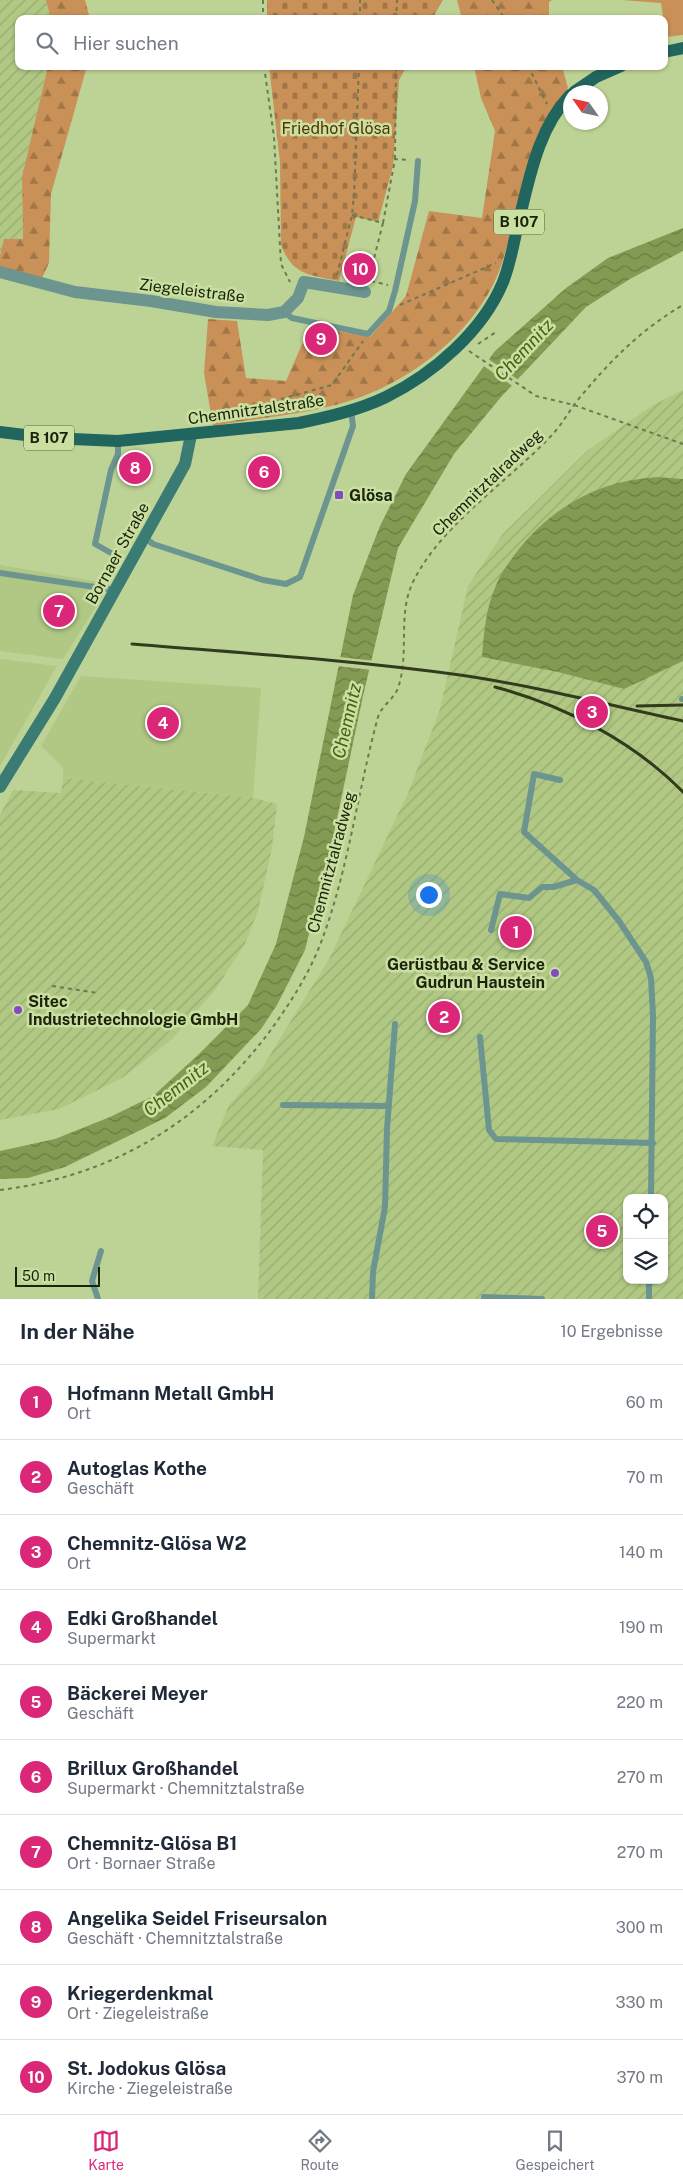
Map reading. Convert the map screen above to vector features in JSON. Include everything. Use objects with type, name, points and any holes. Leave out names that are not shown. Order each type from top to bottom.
[{"type":"main road","points":[[668,51],[683,48]]},
{"type":"main road","points":[[584,85],[612,70]]},
{"type":"main road","name":"Chemnitztalstraße","points":[[0,432],[50,438],[118,441],[192,435],[299,423],[351,410],[386,398],[414,381],[458,344],[481,320],[494,300],[503,282],[511,256],[533,164],[553,117],[563,104]]},
{"type":"main road","name":"Bornaer Straße","points":[[0,787],[55,698],[145,538],[185,464],[192,435]]},
{"type":"street","name":"Ziegeleistraße","points":[[0,272],[75,292],[151,301],[216,312],[268,315],[284,312]]},
{"type":"street","points":[[284,312],[298,298],[304,282],[334,287],[367,286]]},
{"type":"lane","points":[[284,312],[292,318],[368,334],[389,311],[396,287],[414,201],[418,161]]},
{"type":"lane","points":[[145,538],[153,544],[263,580],[286,584],[300,577],[353,426],[351,410]]},
{"type":"lane","points":[[113,554],[95,544],[111,470],[118,454],[118,441]]},
{"type":"lane","points":[[0,573],[116,590]]},
{"type":"lane","points":[[560,780],[534,774],[524,832],[577,880],[594,890],[619,921],[646,962],[651,978],[654,1016],[651,1194]]},
{"type":"lane","points":[[491,930],[500,894],[529,898],[542,887],[553,887],[577,880]]},
{"type":"lane","points":[[372,1299],[373,1272],[385,1207],[389,1106],[395,1024]]},
{"type":"lane","points":[[480,1037],[489,1130],[496,1139],[653,1143]]},
{"type":"lane","points":[[283,1105],[389,1106]]},
{"type":"lane","points":[[98,1299],[92,1281],[101,1251]]},
{"type":"lane","points":[[649,1284],[649,1299]]},
{"type":"lane","points":[[484,1299],[484,1297],[542,1299]]},
{"type":"path","points":[[263,0],[263,15]]},
{"type":"path","points":[[360,0],[360,15]]},
{"type":"path","points":[[396,0],[396,15]]},
{"type":"path","points":[[492,0],[502,15]]},
{"type":"path","points":[[265,70],[274,137],[281,264],[298,298]]},
{"type":"path","points":[[334,287],[352,215],[357,143],[359,70]]},
{"type":"path","points":[[396,70],[395,159],[383,223],[367,286],[396,287]]},
{"type":"path","points":[[530,70],[553,117]]},
{"type":"path","points":[[395,159],[418,161]]},
{"type":"path","points":[[352,215],[383,223]]},
{"type":"path","points":[[389,311],[418,296],[468,277],[511,256]]},
{"type":"path","name":"Chemnitztalradweg","points":[[0,1190],[26,1187],[74,1175],[133,1150],[180,1122],[215,1095],[250,1056],[273,1026],[309,969],[330,916],[379,714],[398,688],[404,652],[404,616],[412,584],[422,566],[442,541],[551,436],[574,405],[631,342],[656,322],[683,306]]},
{"type":"path","points":[[468,351],[496,332]]},
{"type":"path","points":[[232,418],[281,399],[332,385],[368,334]]},
{"type":"path","points":[[475,355],[533,394],[574,405],[683,444]]},
{"type":"path","points":[[52,986],[98,993]]},
{"type":"shaded area","points":[[0,0],[46,0],[50,15],[15,15],[15,70],[47,70],[22,177],[23,240],[0,256]]},
{"type":"shaded area","points":[[683,390],[683,1299],[258,1299],[263,1150],[212,1146],[229,1105],[262,1068],[329,959],[409,791],[440,709],[468,586],[502,535],[588,450],[653,405]]},
{"type":"shaded area","points":[[0,565],[110,584],[63,659],[0,651]]},
{"type":"shaded area","points":[[0,659],[57,666],[0,766]]},
{"type":"shaded area","points":[[81,676],[261,688],[253,798],[63,778],[63,769],[60,764],[41,746]]},
{"type":"shaded area","points":[[63,778],[253,798],[277,804],[272,848],[258,911],[245,944],[215,990],[172,1039],[122,1078],[59,1109],[0,1120],[0,815],[13,790],[61,793]]},
{"type":"green space","points":[[46,0],[85,0],[89,15],[50,15]]},
{"type":"green space","points":[[267,0],[443,0],[434,15],[267,15]]},
{"type":"green space","points":[[457,0],[552,0],[549,2],[549,15],[461,15]]},
{"type":"green space","points":[[622,0],[683,0],[683,35],[668,37],[668,15],[663,15],[661,3]]},
{"type":"green space","points":[[47,70],[86,70],[51,194],[49,263],[41,280],[0,268],[0,256],[4,239],[23,239],[22,177]]},
{"type":"green space","name":"Friedhof Glösa","points":[[269,70],[405,70],[399,80],[393,166],[378,222],[356,217],[339,281],[311,275],[297,268],[291,263],[281,245],[280,162]]},
{"type":"green space","points":[[475,70],[563,70],[567,85],[563,85],[563,96],[544,129],[535,150],[502,263],[493,286],[480,307],[464,327],[446,345],[405,376],[361,397],[326,407],[213,426],[204,373],[208,319],[237,321],[246,378],[286,381],[310,326],[370,337],[406,296],[429,211],[482,218],[495,131],[481,98]]},
{"type":"water","name":"Chemnitz","points":[[683,228],[683,251],[630,279],[586,307],[501,397],[454,454],[398,548],[363,696],[332,842],[305,950],[277,1005],[261,1029],[206,1087],[165,1118],[65,1167],[28,1178],[0,1179],[0,1151],[55,1139],[110,1117],[153,1096],[198,1055],[248,1005],[276,944],[304,837],[353,595],[380,526],[406,474],[495,351],[566,288],[608,258]]},
{"type":"water","points":[[658,477],[683,479],[683,661],[624,689],[558,672],[482,657],[486,619],[493,592],[503,571],[529,537],[561,510],[596,490],[636,479]]},
{"type":"pier","points":[[487,358],[520,381],[514,387],[482,365]]},
{"type":"pier","points":[[339,657],[375,661],[372,670],[337,666]]},
{"type":"railway","points":[[132,644],[337,661],[460,675],[544,690],[683,721]]},
{"type":"railway","points":[[495,687],[546,704],[596,727],[642,757],[683,792]]},
{"type":"railway","points":[[637,706],[683,705]]},
{"type":"place","name":"St. Jodokus Glösa","points":[[360,269]]},
{"type":"place","name":"Kriegerdenkmal","points":[[321,339]]},
{"type":"place","name":"Angelika Seidel Friseursalon","points":[[135,468]]},
{"type":"place","name":"Brillux Großhandel","points":[[264,472]]},
{"type":"place","name":"Glösa","points":[[339,495]]},
{"type":"place","name":"Chemnitz-Glösa B1","points":[[59,611]]},
{"type":"place","name":"Chemnitz-Glösa W2","points":[[592,712]]},
{"type":"place","name":"Edki Großhandel","points":[[163,723]]},
{"type":"place","name":"Hofmann Metall GmbH","points":[[516,932]]},
{"type":"place","name":"Gerüstbau & Service Gudrun Haustein","points":[[555,973]]},
{"type":"place","name":"Sitec Industrietechnologie GmbH","points":[[18,1010]]},
{"type":"place","name":"Autoglas Kothe","points":[[444,1017]]},
{"type":"place","name":"Bäckerei Meyer","points":[[602,1231]]}]
